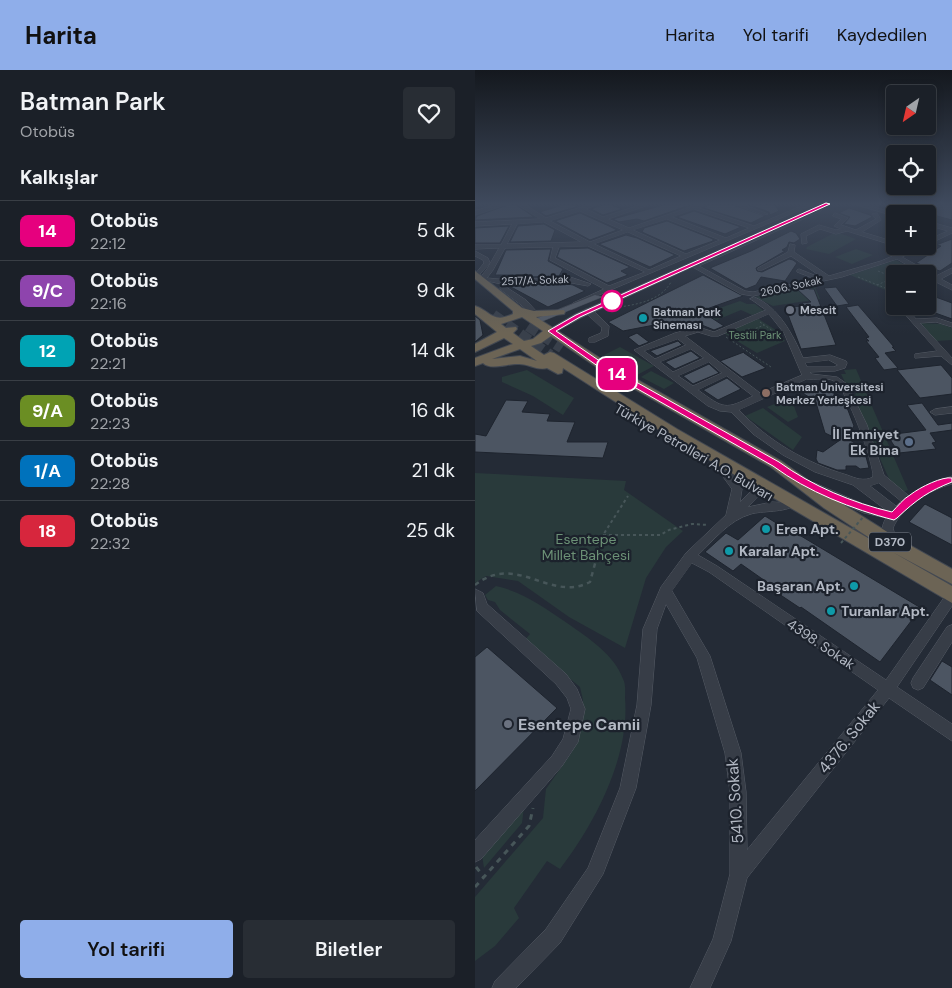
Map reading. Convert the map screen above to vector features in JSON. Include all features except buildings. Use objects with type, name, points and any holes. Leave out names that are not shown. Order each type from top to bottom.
[{"type":"highway","points":[[477,278],[518,310],[535,317],[555,349]]},
{"type":"highway","points":[[477,278],[506,311]]},
{"type":"highway","points":[[475,300],[497,322],[517,315],[518,310]]},
{"type":"highway","points":[[475,309],[490,316]]},
{"type":"highway","points":[[475,349],[535,317],[560,312]]},
{"type":"highway","name":"Türkiye Petrolleri A.O. Bulvarı","points":[[490,316],[505,333],[521,345],[555,349],[602,366],[776,464],[830,504],[891,543],[951,576]]},
{"type":"highway","points":[[475,362],[541,339],[555,349]]},
{"type":"highway","points":[[475,367],[499,361],[520,360],[555,349]]},
{"type":"highway","name":"Türkiye Petrolleri A.O. Bulvarı","points":[[555,349],[723,470],[839,536],[952,595]]},
{"type":"highway","name":"Türkiye Petrolleri A.O. Bulvarı","points":[[555,349],[688,426],[830,504]]},
{"type":"highway","name":"Türkiye Petrolleri A.O. Bulvarı","points":[[555,349],[672,432],[774,490],[839,536]]},
{"type":"main road","points":[[560,312],[719,247]]},
{"type":"main road","points":[[555,349],[570,320],[729,247]]},
{"type":"street","points":[[477,278],[490,270],[504,247]]},
{"type":"street","points":[[556,247],[552,259],[606,287]]},
{"type":"street","points":[[595,247],[646,270]]},
{"type":"street","points":[[666,247],[683,254]]},
{"type":"street","points":[[575,306],[592,296],[710,247]]},
{"type":"street","points":[[760,268],[791,249],[827,278]]},
{"type":"street","points":[[475,254],[486,259],[487,263],[477,278]]},
{"type":"street","points":[[842,271],[889,255]]},
{"type":"street","name":"2606. Sokak","points":[[692,265],[743,294],[758,293],[827,278],[851,272],[900,255]]},
{"type":"street","points":[[897,257],[952,288]]},
{"type":"street","points":[[563,278],[565,266]]},
{"type":"street","points":[[937,279],[952,270]]},
{"type":"street","points":[[799,271],[811,276],[815,280]]},
{"type":"street","name":"2517/A. Sokak","points":[[477,278],[505,282],[576,278],[588,284]]},
{"type":"street","points":[[505,282],[502,288],[523,302],[535,317]]},
{"type":"street","points":[[754,299],[770,311],[788,333],[805,373]]},
{"type":"street","points":[[589,311],[606,328],[605,334],[592,340]]},
{"type":"street","points":[[770,311],[718,332],[711,334],[698,330],[678,335],[638,350],[711,404],[733,409],[805,373],[835,369],[842,366],[843,363],[830,357],[800,361]]},
{"type":"street","points":[[909,315],[952,363]]},
{"type":"street","points":[[915,321],[937,320],[952,324]]},
{"type":"street","points":[[678,335],[760,397]]},
{"type":"street","points":[[654,362],[691,346]]},
{"type":"street","points":[[920,346],[928,355]]},
{"type":"street","points":[[918,356],[943,354]]},
{"type":"street","points":[[672,375],[709,359]]},
{"type":"street","points":[[692,390],[728,373]]},
{"type":"street","points":[[805,373],[836,379],[841,382],[849,395],[872,447],[879,477],[908,501]]},
{"type":"street","points":[[733,409],[759,433],[798,460],[819,470],[857,482],[867,483],[879,477]]},
{"type":"street","points":[[935,412],[952,410]]},
{"type":"street","points":[[723,470],[737,488],[727,522]]},
{"type":"street","points":[[796,479],[868,510],[896,514]]},
{"type":"street","points":[[891,543],[886,530],[896,514],[908,501],[938,484],[952,480]]},
{"type":"street","points":[[857,482],[896,514]]},
{"type":"street","points":[[502,988],[553,936],[594,874],[628,788],[644,705],[651,629],[665,591],[690,556],[758,491]]},
{"type":"street","points":[[727,522],[757,507],[770,505],[787,506]]},
{"type":"street","name":"4398. Sokak","points":[[690,556],[713,569],[952,733]]},
{"type":"street","name":"5410. Sokak","points":[[665,591],[703,656],[733,753],[738,792],[739,874],[722,941],[703,987]]},
{"type":"street","points":[[475,594],[479,597],[481,607],[561,679],[572,694],[578,709],[570,742],[533,788],[475,853]]},
{"type":"street","name":"4376. Sokak","points":[[739,874],[888,690],[952,595]]},
{"type":"street","points":[[918,683],[952,632]]},
{"type":"path","points":[[881,268],[876,270],[886,274]]},
{"type":"path","points":[[867,273],[858,277],[886,288]]},
{"type":"path","points":[[615,307],[653,300],[670,286],[672,280]]},
{"type":"path","points":[[877,285],[886,281]]},
{"type":"path","points":[[752,318],[773,331],[762,336],[764,338]]},
{"type":"path","points":[[743,333],[744,329],[752,330],[764,325]]},
{"type":"path","points":[[729,340],[743,333],[751,334],[752,330]]},
{"type":"path","points":[[718,332],[771,367]]},
{"type":"path","points":[[475,585],[499,573],[528,576],[576,589],[584,587],[590,582],[603,535],[628,496]]},
{"type":"path","points":[[839,536],[864,516]]},
{"type":"path","points":[[603,535],[660,535],[669,530],[692,524],[727,522]]},
{"type":"path","points":[[475,887],[529,826],[533,813],[533,788]]},
{"type":"path","points":[[475,866],[484,877]]},
{"type":"green space","points":[[807,247],[842,247],[829,254],[806,249]]},
{"type":"green space","points":[[856,249],[873,255],[852,264],[835,257]]},
{"type":"green space","points":[[896,260],[905,265],[886,265],[886,290],[850,275]]},
{"type":"green space","points":[[814,285],[820,299],[773,306],[755,297]]},
{"type":"green space","points":[[740,301],[747,304],[755,304],[764,311],[752,315],[741,310],[717,320],[712,319],[702,327],[682,321]]},
{"type":"green space","name":"Testili Park","points":[[757,318],[779,332],[785,341],[757,353],[722,332]]},
{"type":"green space","points":[[921,323],[941,324],[952,328],[952,340],[936,341]]},
{"type":"green space","points":[[620,347],[654,366],[637,375],[604,355]]},
{"type":"green space","points":[[856,369],[908,490],[903,492],[890,481],[852,396],[856,394],[850,385],[846,384],[841,374],[846,374],[844,370]]},
{"type":"green space","points":[[527,370],[574,398],[563,415],[533,396],[502,382],[502,377]]},
{"type":"green space","points":[[651,371],[674,383],[664,389],[641,377]]},
{"type":"green space","points":[[787,399],[792,401],[798,417],[788,422],[767,407]]},
{"type":"green space","points":[[763,408],[802,437],[793,450],[745,416]]},
{"type":"green space","name":"Esentepe Millet Bahçesi","points":[[475,473],[626,481],[624,490],[683,531],[666,547],[646,578],[625,648],[569,617],[518,581],[486,576],[475,583]]},
{"type":"green space","points":[[496,586],[525,596],[542,606],[607,654],[619,670],[625,683],[625,720],[616,766],[586,831],[560,869],[547,861],[514,908],[519,918],[495,946],[475,961],[475,897],[543,818],[546,789],[572,752],[580,729],[583,700],[580,687],[524,641],[530,634],[500,610],[495,602],[488,600],[485,595]]},
{"type":"green space","points":[[524,807],[522,823],[484,868],[482,855]]},
{"type":"tunnel","points":[[493,315],[550,355]]},
{"type":"tunnel","points":[[528,326],[562,348]]},
{"type":"bus line","name":"14","points":[[730,247],[578,316],[551,331],[602,366],[776,464],[796,479],[868,510],[894,516],[913,497],[938,484],[952,480]]},
{"type":"place","name":"Mescit","points":[[790,310]]},
{"type":"place","name":"Batman Park Sineması","points":[[643,318]]},
{"type":"place","name":"Batman Üniversitesi Merkez Yerleşkesi","points":[[766,393]]},
{"type":"place","name":"İl Emniyet Ek Bina","points":[[909,442]]},
{"type":"place","name":"Eren Apt.","points":[[766,529]]},
{"type":"place","name":"Karalar Apt.","points":[[729,551]]},
{"type":"place","name":"Başaran Apt.","points":[[854,586]]},
{"type":"place","name":"Turanlar Apt.","points":[[831,611]]},
{"type":"place","name":"Esentepe Camii","points":[[508,724]]}]
